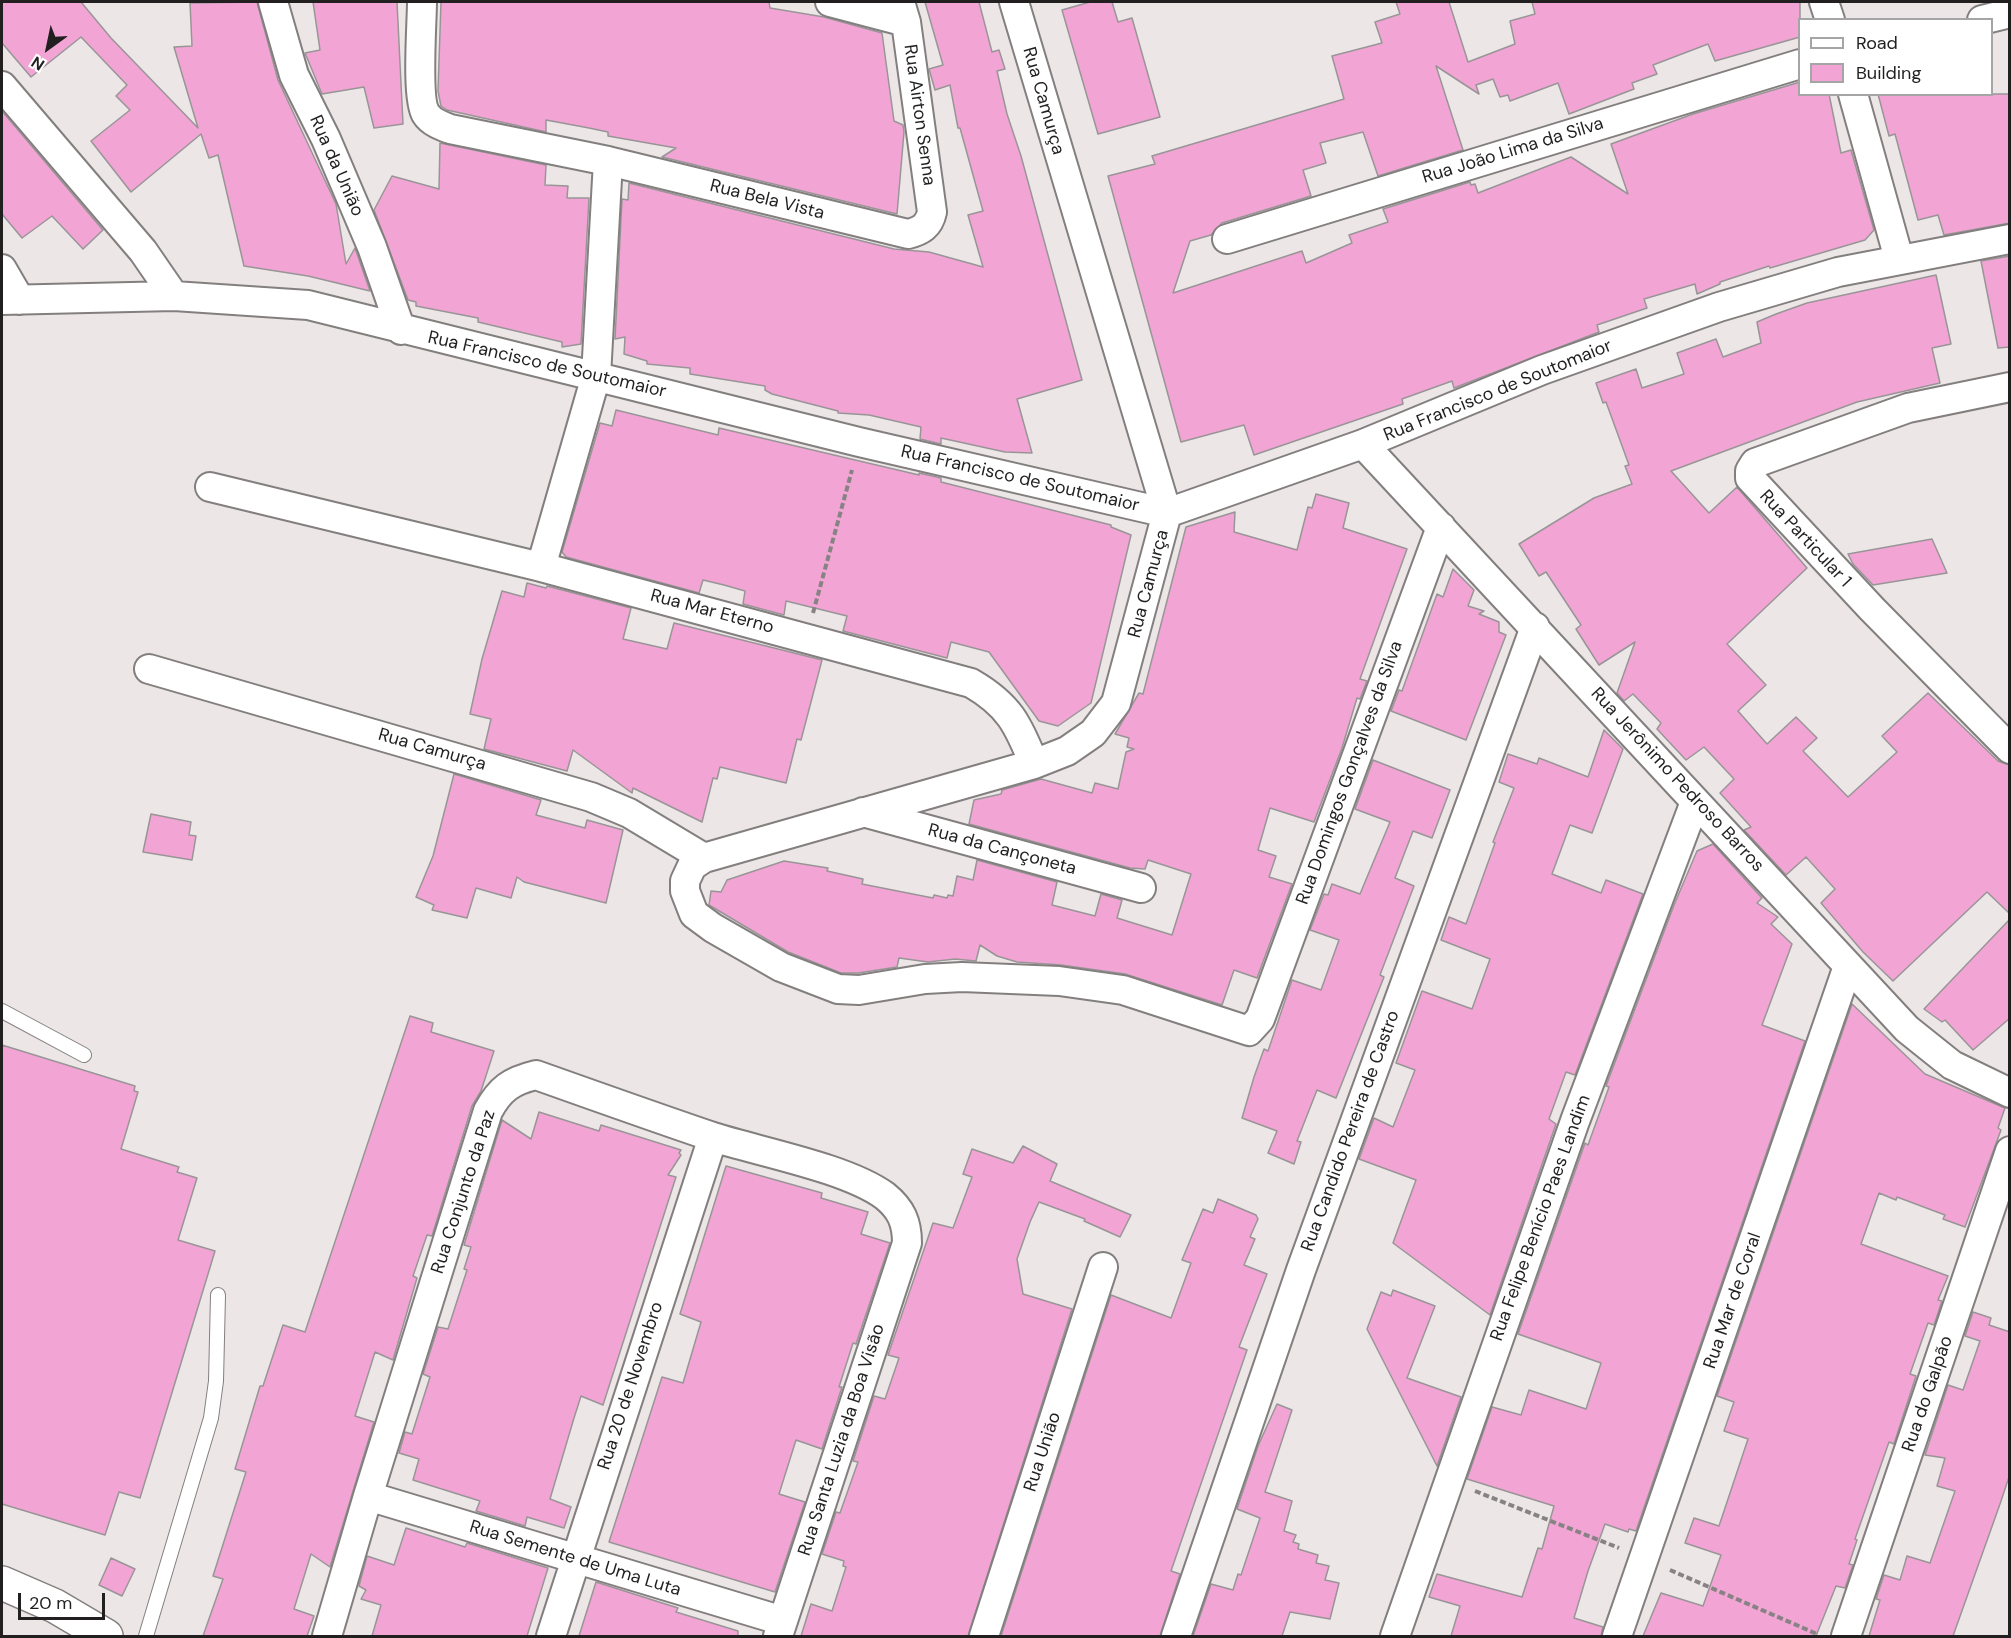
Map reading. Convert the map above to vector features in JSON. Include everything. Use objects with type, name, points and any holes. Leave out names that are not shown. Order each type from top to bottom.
[{"type":"street","name":"Rua da União","points":[[273,2],[294,75],[326,139],[372,247],[401,330]]},
{"type":"street","name":"Rua Bela Vista","points":[[422,2],[420,56],[423,105],[426,114],[437,123],[450,129],[609,161],[908,234],[919,232],[925,227]]},
{"type":"street","points":[[830,2],[903,12]]},
{"type":"street","name":"Rua Camurça","points":[[149,669],[591,797],[629,813],[698,862],[1034,764],[1067,751],[1093,733],[1116,703],[1167,513],[1014,2]]},
{"type":"street","points":[[1824,2],[1829,18]]},
{"type":"street","name":"Rua Airton Senna","points":[[903,12],[932,212],[925,227]]},
{"type":"street","points":[[1990,18],[2010,13]]},
{"type":"street","name":"Rua João Lima da Silva","points":[[1227,238],[1798,65]]},
{"type":"street","points":[[2,86],[143,251],[174,296]]},
{"type":"street","points":[[1853,96],[1899,259]]},
{"type":"street","points":[[541,567],[596,376],[609,161]]},
{"type":"street","name":"Rua Francisco de Soutomaior","points":[[10,300],[174,296],[308,305],[401,330],[859,442],[1167,513],[1363,444],[1542,370],[1719,308],[1838,272],[2010,239]]},
{"type":"street","points":[[2,269],[10,300]]},
{"type":"street","name":"Rua Particular 1","points":[[2010,387],[1908,408],[1755,463],[1750,471],[1750,477],[1872,609],[2010,749]]},
{"type":"street","name":"Rua Jerônimo Pedroso Barros","points":[[1363,444],[1906,1029],[1952,1065],[2010,1093]]},
{"type":"street","name":"Rua Mar Eterno","points":[[210,487],[541,567],[971,683],[994,696],[1009,711],[1021,730],[1034,764]]},
{"type":"street","name":"Rua Domingos Gonçalves da Silva","points":[[698,862],[685,881],[685,891],[694,914],[713,928],[781,967],[838,989],[859,990],[924,979],[1007,977],[1123,990],[1242,1031],[1249,1031],[1260,1019],[1441,527]]},
{"type":"street","name":"Rua Candido Pereira de Castro","points":[[1176,1636],[1300,1270],[1535,627]]},
{"type":"street","name":"Rua Felipe Benício Paes Landim","points":[[1395,1636],[1575,1121],[1695,802]]},
{"type":"street","name":"Rua da Cançoneta","points":[[863,812],[1141,888]]},
{"type":"street","name":"Rua Mar de Coral","points":[[1617,1636],[1848,966]]},
{"type":"street","name":"Rua Conjunto da Paz","points":[[327,1636],[368,1496],[488,1112],[496,1095],[507,1084],[536,1075],[713,1137],[850,1178],[884,1196],[901,1212],[907,1227],[907,1243]]},
{"type":"street","name":"Rua 20 de Novembro","points":[[551,1636],[713,1137]]},
{"type":"street","name":"Rua do Galpão","points":[[1846,1636],[2010,1151]]},
{"type":"street","name":"Rua Santa Luzia da Boa Visão","points":[[780,1629],[907,1243]]},
{"type":"street","name":"Rua União","points":[[984,1636],[1103,1267]]},
{"type":"street","name":"Rua Semente de Uma Luta","points":[[368,1496],[575,1558],[780,1629]]},
{"type":"street","points":[[2,1583],[55,1606],[106,1636]]},
{"type":"lane","points":[[2,1011],[84,1055]]},
{"type":"lane","points":[[146,1636],[210,1418],[216,1381],[218,1295]]},
{"type":"path","points":[[807,637],[859,442]]},
{"type":"building","points":[[2,2],[81,2],[111,38],[198,128],[174,47],[192,46],[190,3],[257,2],[278,80],[336,204],[346,264],[355,248],[370,291],[308,276],[244,266],[218,155],[209,158],[201,134],[131,192],[91,141],[130,110],[116,96],[127,85],[81,37],[31,77],[2,43]]},
{"type":"building","points":[[313,2],[397,2],[403,124],[374,128],[364,87],[322,94],[305,53],[320,50]]},
{"type":"building","points":[[441,2],[769,2],[770,8],[824,17],[882,33],[894,121],[903,125],[904,132],[897,214],[662,157],[676,148],[608,136],[608,132],[546,120],[546,132],[447,110],[441,106],[438,91]]},
{"type":"building","points":[[925,2],[979,2],[992,52],[999,50],[1005,69],[997,71],[1007,114],[1021,156],[1082,380],[1017,399],[1032,453],[1005,452],[941,438],[941,444],[920,439],[921,427],[869,415],[838,413],[838,411],[772,394],[765,390],[765,386],[690,374],[690,368],[647,364],[647,361],[624,354],[625,337],[615,339],[622,199],[628,200],[629,183],[894,249],[929,252],[983,267],[968,215],[983,211],[960,128],[958,128],[950,85],[935,90],[929,69],[943,65]]},
{"type":"building","points":[[1090,2],[1112,2],[1118,22],[1132,18],[1160,117],[1098,134],[1062,10]]},
{"type":"building","points":[[1396,2],[1449,2],[1468,62],[1515,44],[1510,21],[1535,14],[1532,2],[1800,2],[1798,38],[1715,61],[1708,44],[1653,65],[1657,74],[1632,83],[1634,89],[1569,114],[1558,83],[1510,101],[1508,95],[1500,97],[1493,79],[1476,85],[1479,94],[1436,66],[1463,150],[1378,176],[1363,132],[1320,143],[1326,163],[1303,170],[1311,196],[1222,223],[1211,235],[1190,241],[1173,293],[1302,251],[1306,263],[1352,243],[1349,235],[1388,222],[1383,209],[1470,182],[1471,185],[1475,184],[1478,193],[1571,157],[1628,194],[1611,144],[1693,114],[1798,83],[1798,96],[1829,96],[1841,153],[1851,150],[1874,230],[1865,240],[1770,268],[1769,266],[1720,282],[1697,294],[1695,284],[1644,299],[1647,308],[1597,325],[1599,332],[1454,388],[1452,381],[1402,399],[1403,404],[1254,455],[1244,425],[1181,442],[1108,176],[1155,164],[1152,156],[1344,99],[1332,56],[1382,43],[1375,22],[1400,14]]},
{"type":"building","points":[[2010,94],[2010,223],[1944,235],[1938,215],[1918,220],[1895,134],[1889,136],[1879,96]]},
{"type":"building","points":[[2,111],[103,230],[83,249],[52,216],[22,238],[2,214]]},
{"type":"building","points":[[440,143],[546,165],[545,185],[568,186],[567,198],[589,198],[581,344],[562,347],[562,342],[478,322],[478,318],[416,306],[416,302],[408,300],[374,210],[392,176],[439,189]]},
{"type":"building","points":[[2010,256],[2010,347],[1998,348],[1981,261]]},
{"type":"building","points":[[1936,275],[1951,344],[1932,348],[1940,383],[1857,402],[1671,471],[1709,513],[1737,487],[1807,568],[1727,644],[1766,685],[1738,711],[1767,744],[1796,717],[1817,738],[1803,751],[1848,797],[1897,752],[1882,736],[1928,693],[1998,761],[2010,765],[2010,914],[1987,892],[1893,981],[1863,952],[1821,903],[1835,889],[1806,857],[1786,875],[1744,830],[1751,827],[1720,793],[1734,779],[1704,747],[1686,760],[1657,729],[1661,723],[1633,694],[1624,701],[1617,693],[1635,642],[1599,665],[1576,629],[1581,625],[1546,572],[1539,576],[1519,544],[1594,498],[1632,484],[1625,466],[1629,465],[1606,402],[1603,403],[1596,383],[1636,369],[1642,388],[1684,374],[1677,353],[1716,339],[1723,357],[1761,343],[1757,322],[1776,314],[1807,303]]},
{"type":"building","points":[[616,410],[718,435],[719,428],[919,475],[919,473],[941,478],[941,482],[1111,525],[1131,535],[1091,703],[1058,726],[1039,721],[989,652],[951,642],[947,658],[843,631],[847,616],[786,601],[784,615],[743,604],[745,591],[724,585],[703,580],[699,593],[566,557],[562,552],[600,423],[612,426]]},
{"type":"building","points":[[1316,494],[1349,503],[1343,528],[1407,549],[1360,679],[1367,681],[1360,699],[1357,698],[1342,748],[1314,822],[1270,808],[1258,850],[1276,856],[1269,877],[1292,884],[1257,978],[1234,970],[1222,1005],[1125,974],[1061,965],[1017,962],[997,956],[980,945],[976,961],[955,959],[928,962],[899,958],[897,967],[858,973],[841,973],[788,952],[709,905],[711,891],[721,892],[727,880],[784,861],[828,868],[827,871],[863,879],[862,884],[933,898],[934,895],[947,898],[948,895],[953,896],[957,876],[973,880],[977,860],[1057,882],[1052,905],[1095,916],[1101,894],[1122,900],[1117,918],[1172,935],[1191,874],[1148,860],[1145,869],[1130,868],[969,824],[974,800],[1001,794],[1002,790],[1041,779],[1092,793],[1095,783],[1118,789],[1126,752],[1134,749],[1127,747],[1129,738],[1115,734],[1139,693],[1143,694],[1186,527],[1235,512],[1234,532],[1297,550],[1308,507],[1312,508]]},
{"type":"building","points":[[1932,539],[1947,573],[1873,585],[1853,564],[1848,554]]},
{"type":"building","points":[[1453,569],[1474,590],[1468,606],[1484,611],[1479,614],[1499,622],[1499,632],[1506,635],[1466,740],[1391,711],[1399,690],[1402,691],[1437,594],[1443,597]]},
{"type":"building","points":[[527,583],[631,608],[623,639],[667,649],[674,623],[822,660],[801,740],[797,739],[786,783],[720,767],[717,779],[713,778],[702,822],[633,788],[632,793],[573,750],[567,771],[484,749],[491,719],[470,714],[482,659],[502,591],[524,597]]},
{"type":"building","points":[[1604,730],[1623,749],[1592,833],[1570,825],[1552,874],[1601,893],[1606,880],[1643,894],[1575,1075],[1566,1072],[1549,1119],[1556,1124],[1490,1315],[1393,1243],[1416,1180],[1359,1159],[1374,1118],[1393,1127],[1415,1070],[1396,1063],[1422,991],[1472,1009],[1490,959],[1441,940],[1449,917],[1466,924],[1495,843],[1493,842],[1514,788],[1499,782],[1508,754],[1537,764],[1539,758],[1588,777]]},
{"type":"building","points":[[1373,760],[1450,790],[1432,838],[1413,831],[1395,878],[1414,886],[1380,975],[1384,977],[1336,1098],[1317,1090],[1297,1141],[1301,1142],[1294,1164],[1268,1153],[1277,1131],[1242,1118],[1264,1049],[1268,1051],[1292,980],[1321,990],[1339,940],[1310,930],[1324,894],[1328,895],[1332,884],[1360,894],[1390,822],[1355,809]]},
{"type":"building","points":[[454,774],[541,800],[536,815],[585,828],[587,820],[623,830],[606,903],[524,882],[517,877],[511,898],[476,888],[467,918],[432,910],[434,905],[416,897],[433,856]]},
{"type":"building","points":[[151,814],[191,822],[189,835],[196,836],[192,860],[143,852]]},
{"type":"building","points":[[1713,844],[1762,898],[1757,903],[1778,917],[1771,924],[1792,944],[1762,1025],[1805,1041],[1636,1531],[1629,1529],[1628,1532],[1605,1524],[1588,1571],[1574,1618],[1603,1627],[1601,1636],[1451,1636],[1460,1606],[1429,1597],[1437,1574],[1522,1597],[1538,1548],[1542,1549],[1554,1506],[1467,1479],[1492,1407],[1521,1415],[1529,1390],[1586,1409],[1601,1363],[1518,1334],[1585,1143],[1588,1145],[1609,1087],[1606,1086],[1674,905],[1697,851]]},
{"type":"building","points":[[2010,919],[2010,1018],[1973,1050],[1945,1020],[1942,1022],[1924,1009]]},
{"type":"building","points":[[1852,1004],[1925,1074],[2005,1108],[1998,1128],[2001,1130],[1965,1227],[1943,1219],[1945,1215],[1897,1197],[1896,1200],[1879,1193],[1861,1244],[1948,1276],[1938,1300],[1942,1301],[1934,1325],[1928,1323],[1910,1374],[1916,1376],[1894,1444],[1889,1442],[1855,1539],[1857,1540],[1849,1564],[1853,1565],[1845,1588],[1836,1586],[1816,1636],[1643,1636],[1661,1593],[1703,1606],[1721,1555],[1685,1543],[1694,1518],[1719,1526],[1748,1439],[1724,1431],[1734,1402],[1717,1396]]},
{"type":"building","points":[[410,1016],[433,1023],[431,1032],[494,1051],[481,1091],[472,1106],[432,1236],[427,1235],[413,1276],[417,1278],[393,1360],[375,1352],[355,1416],[374,1422],[330,1567],[311,1554],[294,1609],[314,1616],[307,1636],[203,1636],[223,1579],[213,1576],[246,1472],[235,1469],[260,1386],[263,1386],[283,1325],[305,1332]]},
{"type":"building","points":[[2,1045],[135,1086],[134,1091],[138,1092],[121,1149],[179,1167],[177,1172],[197,1178],[178,1240],[215,1251],[140,1498],[119,1492],[105,1535],[2,1504]]},
{"type":"building","points":[[539,1112],[599,1131],[601,1125],[681,1150],[679,1153],[681,1155],[668,1175],[676,1177],[603,1405],[581,1396],[574,1418],[550,1499],[571,1507],[564,1528],[527,1517],[525,1526],[476,1511],[480,1501],[413,1480],[419,1459],[399,1453],[405,1432],[412,1434],[430,1377],[423,1374],[438,1327],[448,1329],[467,1270],[464,1269],[471,1247],[464,1245],[502,1120],[531,1139]]},
{"type":"building","points":[[1023,1146],[1057,1164],[1050,1181],[1131,1215],[1120,1237],[1084,1221],[1085,1219],[1039,1202],[1030,1222],[1017,1259],[1023,1294],[1072,1309],[968,1636],[801,1636],[811,1604],[832,1611],[846,1567],[843,1566],[844,1561],[822,1554],[836,1512],[840,1513],[858,1462],[853,1461],[874,1396],[885,1399],[899,1358],[888,1355],[933,1223],[953,1228],[972,1177],[963,1174],[972,1149],[1013,1163]]},
{"type":"building","points":[[726,1166],[822,1193],[821,1198],[868,1212],[861,1234],[890,1243],[856,1344],[853,1343],[822,1449],[796,1440],[779,1494],[805,1502],[775,1592],[609,1542],[662,1377],[683,1383],[701,1322],[680,1314]]},
{"type":"building","points":[[1218,1199],[1256,1215],[1258,1219],[1250,1237],[1255,1239],[1244,1265],[1267,1274],[1239,1347],[1247,1350],[1171,1571],[1180,1574],[1160,1636],[1001,1636],[1111,1295],[1171,1318],[1191,1263],[1182,1260],[1203,1209],[1213,1213]]},
{"type":"building","points":[[1393,1290],[1435,1306],[1407,1378],[1461,1397],[1437,1466],[1367,1329],[1381,1292],[1391,1296]]},
{"type":"building","points":[[1973,1312],[1991,1318],[1989,1325],[2010,1332],[2010,1474],[1953,1636],[1869,1636],[1880,1600],[1876,1599],[1884,1575],[1900,1580],[1907,1556],[1930,1563],[1955,1491],[1937,1486],[1945,1458],[1925,1455],[1948,1385],[1963,1390],[1980,1341],[1965,1336]]},
{"type":"building","points":[[1277,1404],[1292,1410],[1265,1492],[1292,1501],[1284,1531],[1296,1535],[1293,1542],[1299,1544],[1298,1549],[1318,1555],[1316,1563],[1329,1566],[1325,1580],[1339,1583],[1330,1619],[1290,1612],[1282,1636],[1193,1636],[1211,1584],[1233,1590],[1238,1574],[1241,1575],[1260,1518],[1237,1509],[1258,1446]]},
{"type":"building","points":[[406,1528],[465,1547],[467,1543],[548,1568],[527,1636],[372,1636],[381,1605],[361,1599],[366,1590],[359,1586],[367,1556],[394,1565]]},
{"type":"building","points":[[111,1558],[135,1569],[122,1596],[99,1585]]},
{"type":"building","points":[[596,1582],[678,1608],[676,1612],[738,1631],[738,1636],[579,1636]]}]
